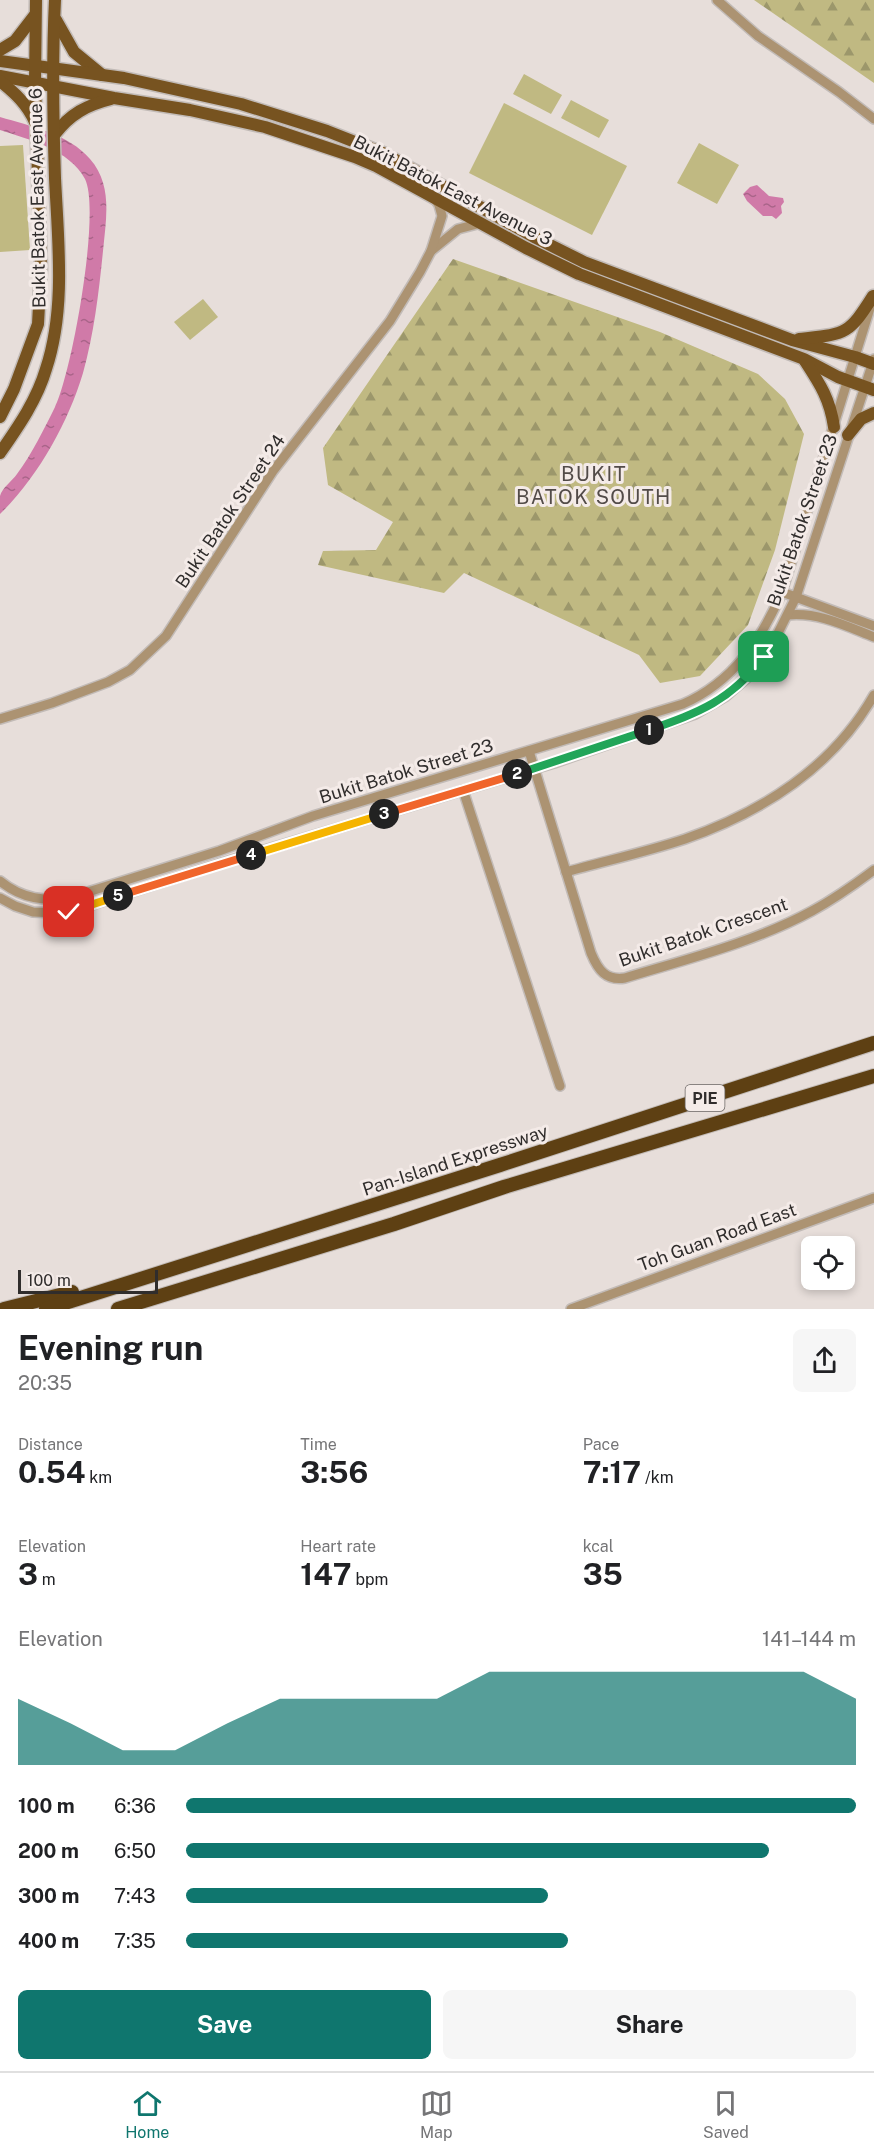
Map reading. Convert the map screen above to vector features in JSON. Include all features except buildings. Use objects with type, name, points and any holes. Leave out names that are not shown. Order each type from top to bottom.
[{"type":"highway","name":"Pan-Island Expressway","points":[[46,1309],[874,1043]]},
{"type":"highway","name":"PIE","points":[[118,1309],[394,1224],[504,1187],[874,1076]]},
{"type":"highway","points":[[788,1102],[812,1100],[874,1084]]},
{"type":"highway","points":[[4,1309],[160,1273]]},
{"type":"main road","name":"Bukit Batok East Avenue 6","points":[[0,417],[18,380],[38,324],[41,269],[35,83],[36,0]]},
{"type":"main road","name":"Bukit Batok East Avenue 6","points":[[0,453],[20,424],[47,369],[57,320],[59,249],[52,68],[55,0]]},
{"type":"main road","points":[[0,50],[15,41],[35,15]]},
{"type":"main road","points":[[54,16],[74,52],[103,75]]},
{"type":"main road","name":"Bukit Batok East Avenue 3","points":[[0,61],[124,78],[251,106],[353,141],[383,153],[584,262],[792,340],[874,362]]},
{"type":"main road","name":"Bukit Batok East Avenue 3","points":[[0,76],[190,110],[266,127],[355,157],[579,274],[804,359],[846,381],[869,389]]},
{"type":"main road","points":[[0,81],[19,97],[37,127]]},
{"type":"main road","points":[[55,135],[68,118],[84,107],[114,98]]},
{"type":"main road","points":[[792,340],[837,335],[856,323],[874,295]]},
{"type":"main road","points":[[804,359],[831,406],[834,427]]},
{"type":"main road","points":[[848,435],[861,419],[874,413]]},
{"type":"street","points":[[717,0],[758,36],[874,119]]},
{"type":"street","name":"Bukit Batok Street 24","points":[[0,719],[108,682],[130,670],[166,636],[273,471],[390,321],[431,251],[442,213],[439,204],[433,198]]},
{"type":"street","name":"Bukit Batok Street 24","points":[[431,251],[458,229],[481,223]]},
{"type":"street","name":"Bukit Batok Street 23","points":[[0,881],[13,891],[31,898],[51,900],[72,897],[219,851],[313,816],[683,704],[701,695],[726,676],[753,648],[782,592],[874,295]]},
{"type":"street","name":"Bukit Batok Street 23","points":[[0,898],[33,912],[58,913],[76,910],[534,769],[684,718],[715,703],[749,676],[774,641],[788,615],[796,597],[848,435],[869,389],[874,362]]},
{"type":"street","points":[[782,592],[874,626]]},
{"type":"street","points":[[788,615],[823,617],[874,637]]},
{"type":"street","points":[[566,872],[683,840],[746,813],[773,798],[808,773],[832,751],[847,734],[874,695]]},
{"type":"street","name":"Bukit Batok Crescent","points":[[529,751],[596,964],[603,974],[618,979],[675,963],[777,927],[829,901],[874,870]]},
{"type":"street","points":[[463,790],[560,1086]]},
{"type":"street","name":"Toh Guan Road East","points":[[571,1309],[874,1198]]},
{"type":"green space","points":[[754,0],[874,0],[874,83]]},
{"type":"green space","points":[[524,74],[562,95],[551,114],[513,94]]},
{"type":"green space","points":[[571,100],[609,120],[599,138],[561,118]]},
{"type":"green space","points":[[504,103],[627,166],[592,235],[469,173]]},
{"type":"green space","points":[[699,143],[739,165],[717,204],[677,183]]},
{"type":"green space","points":[[23,145],[30,250],[0,252],[0,146]]},
{"type":"green space","points":[[453,259],[660,332],[758,374],[785,399],[804,434],[775,550],[748,625],[700,676],[660,683],[639,655],[464,573],[444,593],[318,565],[323,551],[376,550],[393,522],[328,485],[323,448]]},
{"type":"green space","points":[[203,299],[218,317],[190,340],[174,322]]},
{"type":"water","points":[[0,117],[48,132],[81,150],[97,169],[102,180],[106,215],[93,328],[77,392],[60,430],[39,466],[0,514],[1,493],[33,450],[62,389],[82,292],[87,256],[89,197],[85,179],[69,160],[47,147],[0,130]]},
{"type":"water","points":[[757,185],[769,196],[783,198],[782,213],[776,219],[772,216],[763,216],[743,194],[750,187]]},
{"type":"district","name":"BUKIT BATOK SOUTH","points":[[594,486]]},
{"type":"route","points":[[69,912],[222,863],[554,764],[695,714],[726,696],[749,676],[764,657]]}]
